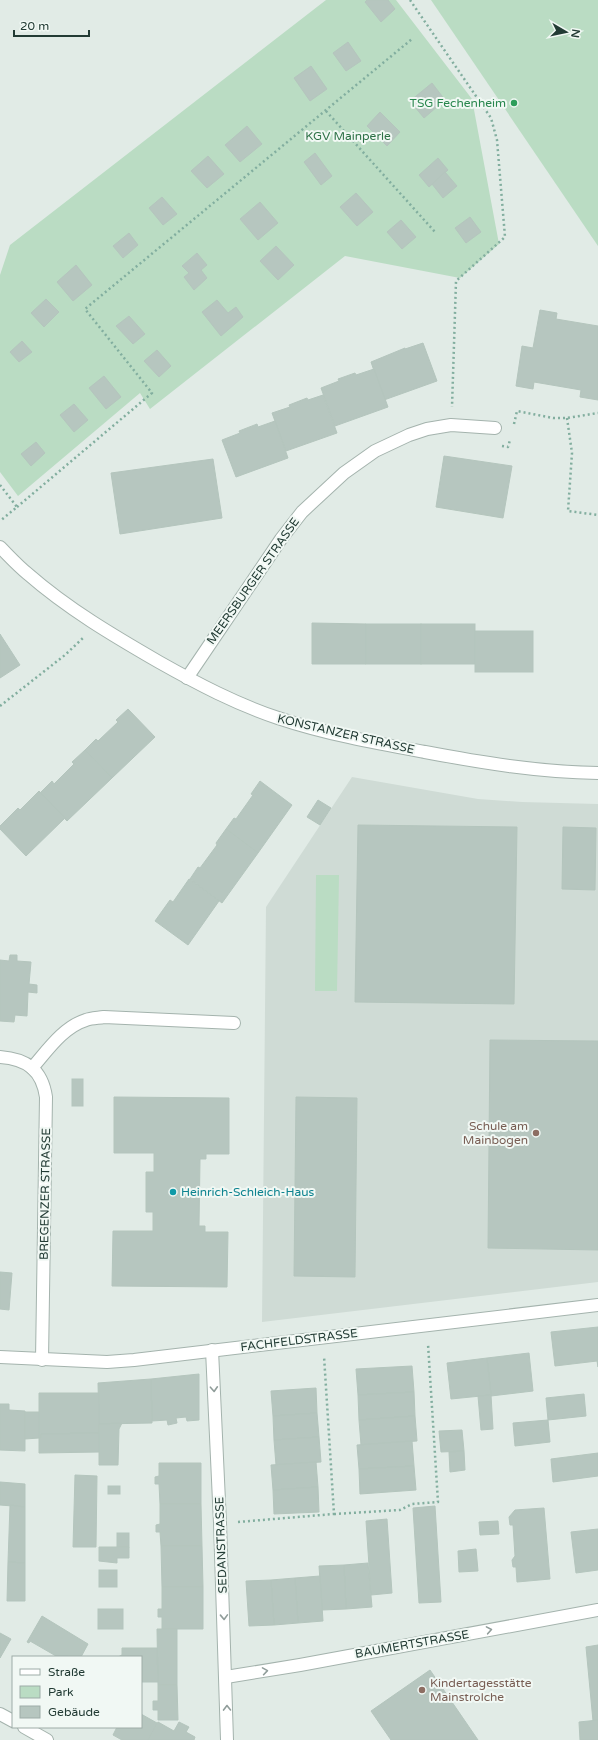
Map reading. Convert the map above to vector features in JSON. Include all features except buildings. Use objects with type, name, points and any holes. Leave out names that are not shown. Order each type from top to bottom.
[{"type":"street","name":"MEERSBURGER STRASSE","points":[[187,678],[281,539],[302,512],[325,490],[363,458],[375,450],[421,431],[442,425],[495,428]]},
{"type":"street","name":"KONSTANZER STRASSE","points":[[0,547],[28,574],[97,625],[187,678],[242,705],[279,718],[324,731],[487,764],[564,772],[598,773]]},
{"type":"street","points":[[32,1068],[58,1038],[70,1028],[86,1020],[104,1017],[234,1023]]},
{"type":"street","name":"BREGENZER STRASSE","points":[[0,1057],[21,1060],[39,1075],[44,1087],[47,1113],[42,1360]]},
{"type":"street","name":"FACHFELDSTRASSE","points":[[0,1357],[107,1362],[598,1305]]},
{"type":"street","name":"SEDANSTRASSE","points":[[212,1350],[226,1677],[227,1740]]},
{"type":"street","name":"BAUMERTSTRASSE","points":[[226,1677],[598,1610]]},
{"type":"street","points":[[0,1714],[12,1720]]},
{"type":"street","points":[[26,1728],[47,1740]]},
{"type":"path","points":[[410,0],[491,118],[497,140],[505,237],[456,281],[451,425]]},
{"type":"path","points":[[0,521],[152,393],[85,309],[412,39]]},
{"type":"path","points":[[326,110],[435,232]]},
{"type":"path","points":[[513,425],[517,411],[553,418],[567,418],[598,412]]},
{"type":"path","points":[[567,418],[572,453],[568,511],[598,515]]},
{"type":"path","points":[[495,428],[496,444],[508,447],[511,433]]},
{"type":"path","points":[[0,485],[17,507]]},
{"type":"path","points":[[0,706],[65,654],[97,625]]},
{"type":"path","points":[[220,1523],[400,1510],[412,1504],[438,1502],[426,1325]]},
{"type":"path","points":[[323,1337],[334,1514]]},
{"type":"shaded area","points":[[352,777],[478,799],[598,804],[598,1282],[262,1322],[266,907]]},
{"type":"green space","name":"KGV Mainperle","points":[[326,0],[396,0],[472,99],[499,244],[460,278],[345,256],[150,409],[140,393],[18,496],[0,472],[0,275],[10,245]]},
{"type":"green space","points":[[431,0],[598,0],[598,246]]},
{"type":"green space","points":[[316,875],[339,875],[337,991],[315,991]]},
{"type":"place","name":"TSG Fechenheim","points":[[514,103]]},
{"type":"place","name":"Schule am Mainbogen","points":[[536,1133]]},
{"type":"place","name":"Heinrich-Schleich-Haus","points":[[173,1192]]},
{"type":"place","name":"Kindertagesstätte Mainstrolche","points":[[422,1690]]}]
